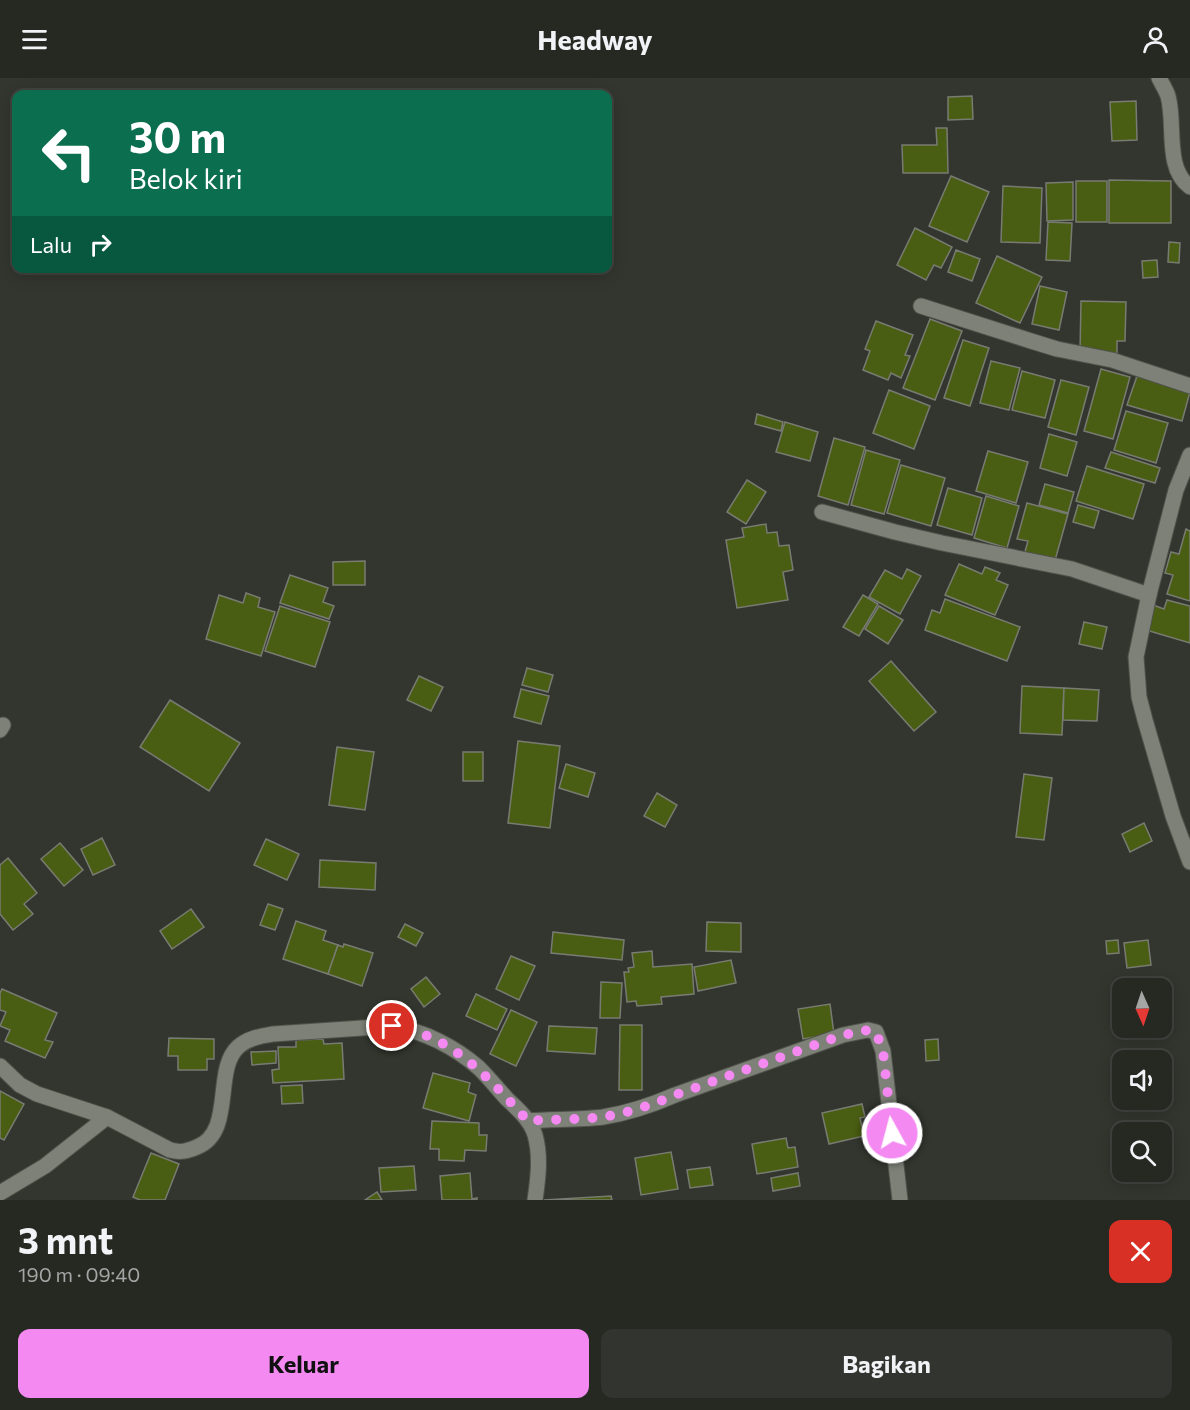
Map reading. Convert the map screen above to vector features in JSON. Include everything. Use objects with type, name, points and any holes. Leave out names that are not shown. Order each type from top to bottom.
[{"type":"street","points":[[1160,78],[1168,96],[1178,172],[1181,179],[1190,187]]},
{"type":"street","points":[[921,306],[1057,349],[1112,360],[1190,386]]},
{"type":"street","points":[[1190,454],[1176,490],[1136,657],[1139,697],[1173,816],[1190,862]]},
{"type":"street","points":[[822,512],[930,541],[1072,569],[1149,595]]},
{"type":"street","points":[[0,1066],[20,1085],[37,1094],[107,1117],[170,1150],[180,1152],[202,1145],[212,1135],[220,1116],[230,1057],[246,1041],[273,1034],[392,1026],[410,1029],[434,1038],[468,1060],[528,1121],[535,1134],[538,1148],[535,1200]]},
{"type":"street","points":[[528,1121],[602,1117],[630,1111],[655,1104],[843,1035],[868,1030],[876,1032],[883,1051],[900,1200]]},
{"type":"street","points":[[0,1193],[45,1166],[107,1117]]},
{"type":"building","points":[[972,96],[973,119],[948,120],[948,97]]},
{"type":"building","points":[[1136,101],[1137,140],[1112,141],[1110,102]]},
{"type":"building","points":[[936,128],[947,128],[948,173],[903,173],[902,145],[937,145]]},
{"type":"building","points":[[951,176],[989,192],[967,242],[929,226]]},
{"type":"building","points":[[1109,180],[1171,181],[1171,223],[1109,223]]},
{"type":"building","points":[[1076,181],[1107,181],[1107,222],[1076,222]]},
{"type":"building","points":[[1073,182],[1073,220],[1047,221],[1046,183]]},
{"type":"building","points":[[1003,186],[1042,188],[1040,243],[1001,242]]},
{"type":"building","points":[[1048,222],[1072,223],[1070,261],[1046,260]]},
{"type":"building","points":[[915,228],[952,247],[941,268],[934,265],[926,280],[897,265]]},
{"type":"building","points":[[1169,242],[1180,243],[1179,263],[1168,262]]},
{"type":"building","points":[[956,250],[980,259],[972,281],[948,272]]},
{"type":"building","points":[[997,256],[1042,277],[1020,323],[976,303]]},
{"type":"building","points":[[1157,260],[1158,277],[1143,278],[1142,261]]},
{"type":"building","points":[[1040,286],[1067,292],[1059,330],[1032,324]]},
{"type":"building","points":[[1081,301],[1126,302],[1125,341],[1117,341],[1117,353],[1080,352]]},
{"type":"building","points":[[930,319],[962,331],[935,400],[903,388]]},
{"type":"building","points":[[876,321],[913,335],[905,355],[910,356],[901,378],[891,373],[888,380],[863,370],[870,351],[865,349]]},
{"type":"building","points":[[963,340],[989,348],[970,406],[944,398]]},
{"type":"building","points":[[991,361],[1020,368],[1009,410],[980,403]]},
{"type":"building","points":[[1101,369],[1130,377],[1113,439],[1084,431]]},
{"type":"building","points":[[1022,371],[1055,380],[1045,418],[1012,410]]},
{"type":"building","points":[[1137,376],[1190,392],[1182,421],[1127,405]]},
{"type":"building","points":[[1061,380],[1089,387],[1076,435],[1048,427]]},
{"type":"building","points":[[889,390],[930,406],[914,449],[873,433]]},
{"type":"building","points":[[1126,411],[1168,423],[1156,463],[1114,450]]},
{"type":"building","points":[[757,414],[783,422],[781,431],[755,424]]},
{"type":"building","points":[[785,422],[818,432],[810,461],[776,452]]},
{"type":"building","points":[[1049,434],[1077,442],[1067,476],[1040,468]]},
{"type":"building","points":[[834,438],[865,447],[848,505],[818,496]]},
{"type":"building","points":[[866,450],[900,460],[884,514],[851,505]]},
{"type":"building","points":[[988,451],[1028,462],[1016,503],[976,491]]},
{"type":"building","points":[[1111,452],[1160,468],[1155,483],[1105,468]]},
{"type":"building","points":[[901,465],[945,478],[931,526],[887,513]]},
{"type":"building","points":[[1087,466],[1144,484],[1133,519],[1076,501]]},
{"type":"building","points":[[747,480],[766,492],[746,524],[727,512]]},
{"type":"building","points":[[1045,484],[1074,492],[1068,513],[1039,505]]},
{"type":"building","points":[[948,488],[982,498],[972,535],[937,525]]},
{"type":"building","points":[[986,496],[1019,506],[1007,548],[974,538]]},
{"type":"building","points":[[1027,503],[1068,514],[1054,564],[1024,555],[1028,541],[1017,539]]},
{"type":"building","points":[[1078,505],[1099,511],[1094,528],[1073,522]]},
{"type":"building","points":[[766,524],[767,533],[777,532],[779,546],[789,545],[793,570],[783,572],[788,600],[737,608],[726,540],[744,537],[742,528]]},
{"type":"building","points":[[1186,529],[1190,531],[1190,601],[1167,594],[1173,575],[1165,573],[1171,552],[1179,554]]},
{"type":"building","points":[[365,561],[365,585],[333,585],[333,562]]},
{"type":"building","points":[[959,564],[982,574],[985,567],[1000,573],[996,580],[1008,585],[995,615],[945,595]]},
{"type":"building","points":[[907,569],[921,576],[900,614],[869,597],[885,570],[902,579]]},
{"type":"building","points":[[290,575],[328,588],[323,602],[334,606],[329,619],[280,603]]},
{"type":"building","points":[[246,593],[260,598],[258,607],[275,612],[261,656],[206,639],[219,595],[243,603]]},
{"type":"building","points":[[863,595],[878,604],[859,636],[843,627]]},
{"type":"building","points":[[945,599],[1020,627],[1007,661],[925,630],[932,610],[940,613]]},
{"type":"building","points":[[1167,600],[1190,606],[1190,643],[1146,630],[1153,605],[1164,609]]},
{"type":"building","points":[[280,606],[330,622],[315,667],[265,651]]},
{"type":"building","points":[[879,606],[903,620],[888,644],[865,629]]},
{"type":"building","points":[[1084,622],[1107,627],[1102,649],[1079,644]]},
{"type":"building","points":[[891,661],[936,712],[914,731],[869,681]]},
{"type":"building","points":[[527,668],[553,675],[548,692],[522,685]]},
{"type":"building","points":[[419,676],[443,687],[431,711],[407,700]]},
{"type":"building","points":[[1022,686],[1064,688],[1062,735],[1020,733]]},
{"type":"building","points":[[1064,688],[1099,690],[1097,721],[1063,720]]},
{"type":"building","points":[[521,689],[549,696],[541,724],[514,717]]},
{"type":"building","points":[[170,700],[240,743],[209,791],[140,747]]},
{"type":"building","points":[[518,741],[560,746],[550,828],[508,823]]},
{"type":"building","points":[[337,747],[374,752],[365,810],[329,805]]},
{"type":"building","points":[[463,752],[483,752],[483,781],[463,781]]},
{"type":"building","points":[[566,764],[595,773],[588,797],[559,788]]},
{"type":"building","points":[[1024,774],[1052,778],[1044,840],[1016,837]]},
{"type":"building","points":[[657,793],[677,805],[665,827],[644,816]]},
{"type":"building","points":[[1144,823],[1152,841],[1130,852],[1122,834]]},
{"type":"building","points":[[102,838],[115,865],[93,875],[81,849]]},
{"type":"building","points":[[266,839],[299,854],[287,880],[254,865]]},
{"type":"building","points":[[60,843],[83,870],[64,886],[41,859]]},
{"type":"building","points":[[8,858],[37,893],[24,904],[33,914],[13,930],[0,914],[0,865]]},
{"type":"building","points":[[320,860],[376,863],[375,890],[319,887]]},
{"type":"building","points":[[268,904],[283,909],[275,930],[260,925]]},
{"type":"building","points":[[191,909],[204,927],[172,949],[160,931]]},
{"type":"building","points":[[296,921],[326,931],[323,940],[338,945],[328,974],[283,959]]},
{"type":"building","points":[[707,922],[741,923],[741,952],[706,951]]},
{"type":"building","points":[[405,924],[423,933],[416,946],[398,937]]},
{"type":"building","points":[[553,932],[624,940],[622,960],[551,953]]},
{"type":"building","points":[[1118,940],[1119,953],[1107,954],[1106,941]]},
{"type":"building","points":[[1148,940],[1151,965],[1127,968],[1124,943]]},
{"type":"building","points":[[344,944],[373,953],[362,986],[328,974],[338,945],[343,947]]},
{"type":"building","points":[[652,951],[653,967],[692,964],[694,994],[661,997],[662,1004],[637,1006],[636,1001],[627,1002],[624,972],[629,972],[628,968],[634,967],[632,953]]},
{"type":"building","points":[[511,956],[535,966],[519,1000],[496,989]]},
{"type":"building","points":[[731,960],[736,983],[698,991],[694,967]]},
{"type":"building","points":[[426,977],[440,994],[424,1007],[411,989]]},
{"type":"building","points":[[601,982],[622,983],[620,1018],[600,1018]]},
{"type":"building","points":[[2,989],[57,1013],[45,1040],[53,1042],[45,1058],[5,1041],[10,1030],[0,1026],[6,1012],[0,1010]]},
{"type":"building","points":[[476,994],[507,1009],[497,1030],[466,1016]]},
{"type":"building","points":[[830,1004],[834,1034],[803,1039],[798,1009]]},
{"type":"building","points":[[511,1010],[537,1022],[516,1066],[490,1054]]},
{"type":"building","points":[[620,1025],[642,1025],[642,1090],[619,1090]]},
{"type":"building","points":[[549,1026],[597,1028],[595,1054],[547,1051]]},
{"type":"building","points":[[169,1038],[214,1039],[214,1059],[207,1059],[207,1070],[178,1070],[178,1056],[168,1056]]},
{"type":"building","points":[[323,1039],[324,1044],[342,1043],[344,1079],[273,1083],[272,1070],[279,1069],[278,1047],[296,1047],[296,1040]]},
{"type":"building","points":[[938,1039],[939,1060],[926,1061],[925,1040]]},
{"type":"building","points":[[276,1051],[276,1063],[252,1065],[251,1052]]},
{"type":"building","points":[[433,1073],[470,1083],[468,1092],[476,1095],[469,1121],[423,1108]]},
{"type":"building","points":[[302,1085],[303,1103],[282,1104],[281,1086]]},
{"type":"building","points":[[0,1091],[24,1104],[4,1140],[0,1138]]},
{"type":"building","points":[[862,1104],[865,1117],[860,1118],[864,1136],[829,1144],[822,1113]]},
{"type":"building","points":[[432,1121],[479,1123],[479,1135],[487,1135],[486,1151],[465,1150],[464,1161],[439,1160],[439,1149],[430,1149]]},
{"type":"building","points":[[786,1138],[788,1148],[795,1147],[798,1167],[757,1174],[752,1144]]},
{"type":"building","points":[[671,1152],[678,1189],[641,1195],[635,1158]]},
{"type":"building","points":[[151,1153],[179,1164],[165,1200],[140,1200],[133,1197]]},
{"type":"building","points":[[414,1166],[416,1190],[381,1192],[379,1168]]},
{"type":"building","points":[[710,1167],[713,1185],[690,1188],[687,1170]]},
{"type":"building","points":[[470,1173],[472,1199],[477,1198],[477,1200],[442,1200],[440,1176]]},
{"type":"building","points":[[798,1173],[800,1186],[773,1191],[771,1178]]},
{"type":"building","points":[[377,1192],[382,1200],[365,1200]]},
{"type":"building","points":[[611,1196],[612,1200],[544,1200]]},
{"type":"route","points":[[392,1026],[410,1029],[434,1038],[468,1060],[528,1121],[602,1117],[630,1111],[655,1104],[843,1035],[868,1030],[876,1032],[883,1051],[892,1133]]}]
